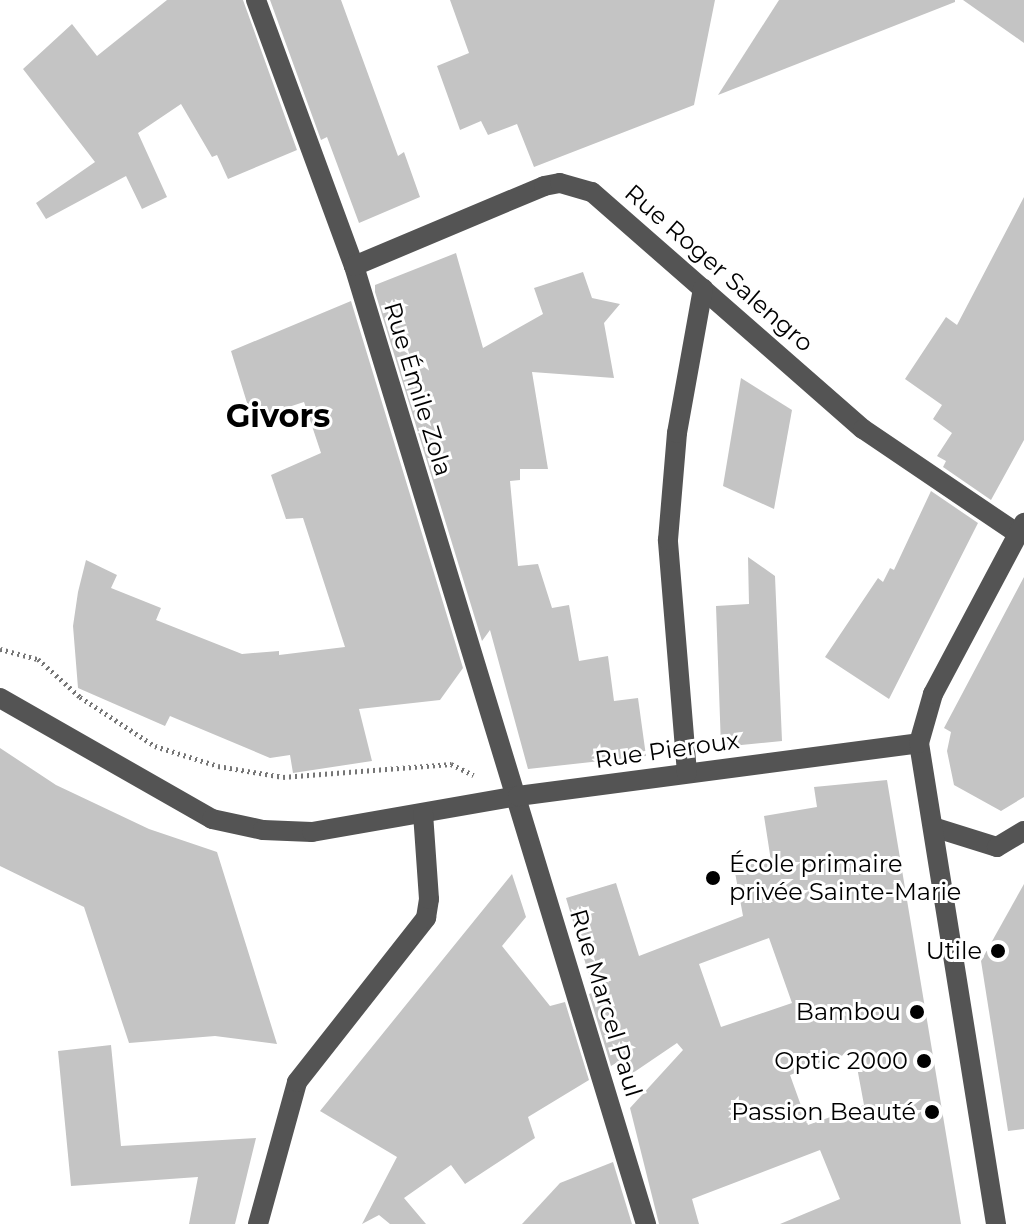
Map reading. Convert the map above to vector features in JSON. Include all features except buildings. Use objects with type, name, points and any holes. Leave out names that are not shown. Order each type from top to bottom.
[{"type":"street","name":"Rue Émile Zola","points":[[256,0],[354,266],[518,796]]},
{"type":"street","name":"Rue Roger Salengro","points":[[354,266],[560,183],[592,192],[863,429],[1021,528]]},
{"type":"street","points":[[687,773],[668,540],[677,433],[703,288]]},
{"type":"street","points":[[996,1224],[919,743],[933,694],[1021,528]]},
{"type":"street","name":"Rue Pieroux","points":[[0,698],[212,819],[263,830],[312,832],[518,796],[919,743]]},
{"type":"street","name":"Rue Marcel Paul","points":[[518,796],[646,1224]]},
{"type":"street","points":[[258,1224],[297,1082],[420,933],[429,899],[423,813]]},
{"type":"street","points":[[933,827],[997,847],[1024,831]]},
{"type":"path","points":[[0,649],[38,659],[80,697],[155,746],[218,766],[283,777],[451,764],[518,796]]},
{"type":"place","name":"École primaire privée Sainte-Marie","points":[[713,878]]},
{"type":"place","name":"Utile","points":[[998,951]]},
{"type":"place","name":"Bambou","points":[[917,1012]]},
{"type":"place","name":"Optic 2000","points":[[924,1061]]},
{"type":"place","name":"Passion Beauté","points":[[932,1112]]},
{"type":"district","name":"Givors","points":[[278,416]]}]
